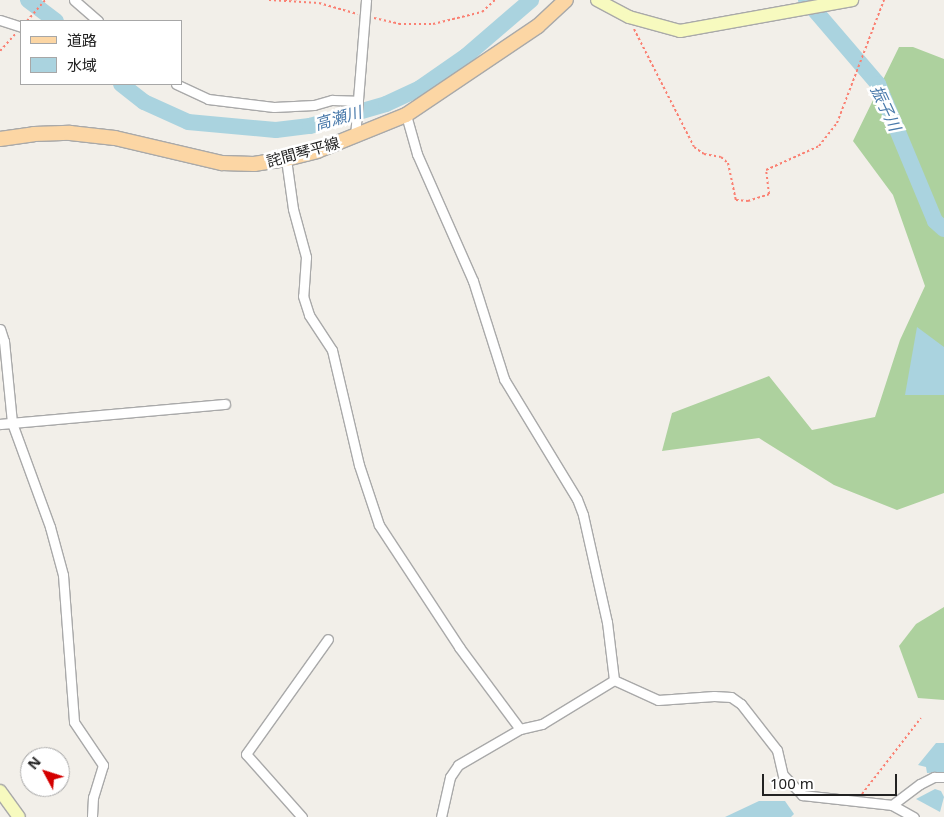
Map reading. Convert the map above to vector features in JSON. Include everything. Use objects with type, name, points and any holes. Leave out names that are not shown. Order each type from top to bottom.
[{"type":"main road","name":"詫間琴平線","points":[[0,139],[34,134],[70,133],[115,138],[222,163],[254,164],[286,159],[355,137],[406,115],[538,26],[566,0]]},
{"type":"street","points":[[74,0],[97,20]]},
{"type":"street","points":[[355,137],[356,101],[366,16],[366,0]]},
{"type":"street","points":[[597,0],[628,17],[680,31],[852,0]]},
{"type":"street","points":[[0,20],[20,27]]},
{"type":"street","points":[[178,85],[208,99],[274,107],[314,105],[332,100],[356,101]]},
{"type":"street","points":[[406,115],[417,154],[473,281],[504,379],[577,499],[583,515],[607,622],[614,680]]},
{"type":"street","points":[[286,159],[293,209],[306,257],[303,296],[309,315],[332,350],[360,465],[379,525],[398,549],[459,646],[520,729]]},
{"type":"street","points":[[0,329],[4,341],[12,423],[50,527],[63,575],[74,722],[103,765],[92,797],[92,817]]},
{"type":"street","points":[[0,424],[225,404]]},
{"type":"street","points":[[302,817],[246,754],[328,640]]},
{"type":"street","points":[[441,817],[450,777],[458,765],[520,729],[542,724],[614,680]]},
{"type":"street","points":[[614,680],[658,700],[731,697],[741,704],[776,750],[783,775],[802,795],[892,805],[914,817]]},
{"type":"street","points":[[892,805],[920,784],[934,777],[944,777]]},
{"type":"street","points":[[0,792],[19,817]]},
{"type":"path","points":[[28,20],[45,0]]},
{"type":"path","points":[[269,0],[319,3],[399,24],[434,24],[482,12],[495,0]]},
{"type":"path","points":[[628,17],[694,147],[704,154],[721,157],[728,163],[736,200],[748,201],[769,194],[766,170],[819,146],[837,123],[884,0]]},
{"type":"path","points":[[0,51],[20,28]]},
{"type":"path","points":[[857,800],[921,718]]},
{"type":"green space","points":[[899,47],[913,47],[944,59],[944,493],[897,510],[834,485],[759,438],[662,451],[672,413],[769,376],[812,430],[875,417],[900,340],[925,286],[893,195],[853,141]]},
{"type":"green space","points":[[944,607],[944,700],[918,698],[899,646],[916,624]]},
{"type":"water","points":[[917,327],[944,347],[944,395],[905,395]]},
{"type":"water","points":[[936,743],[944,743],[944,772],[927,773],[926,767],[918,765]]},
{"type":"water","points":[[935,789],[941,791],[944,797],[940,812],[916,799]]},
{"type":"water","points":[[759,801],[785,801],[794,814],[791,817],[725,817]]},
{"type":"waterway","name":"高瀬川","points":[[28,0],[55,20]]},
{"type":"waterway","name":"高瀬川","points":[[122,85],[144,102],[188,122],[276,130],[310,126],[386,104],[420,88],[466,56],[531,0]]},
{"type":"waterway","name":"振子川","points":[[806,0],[878,84],[935,221],[944,229]]}]
